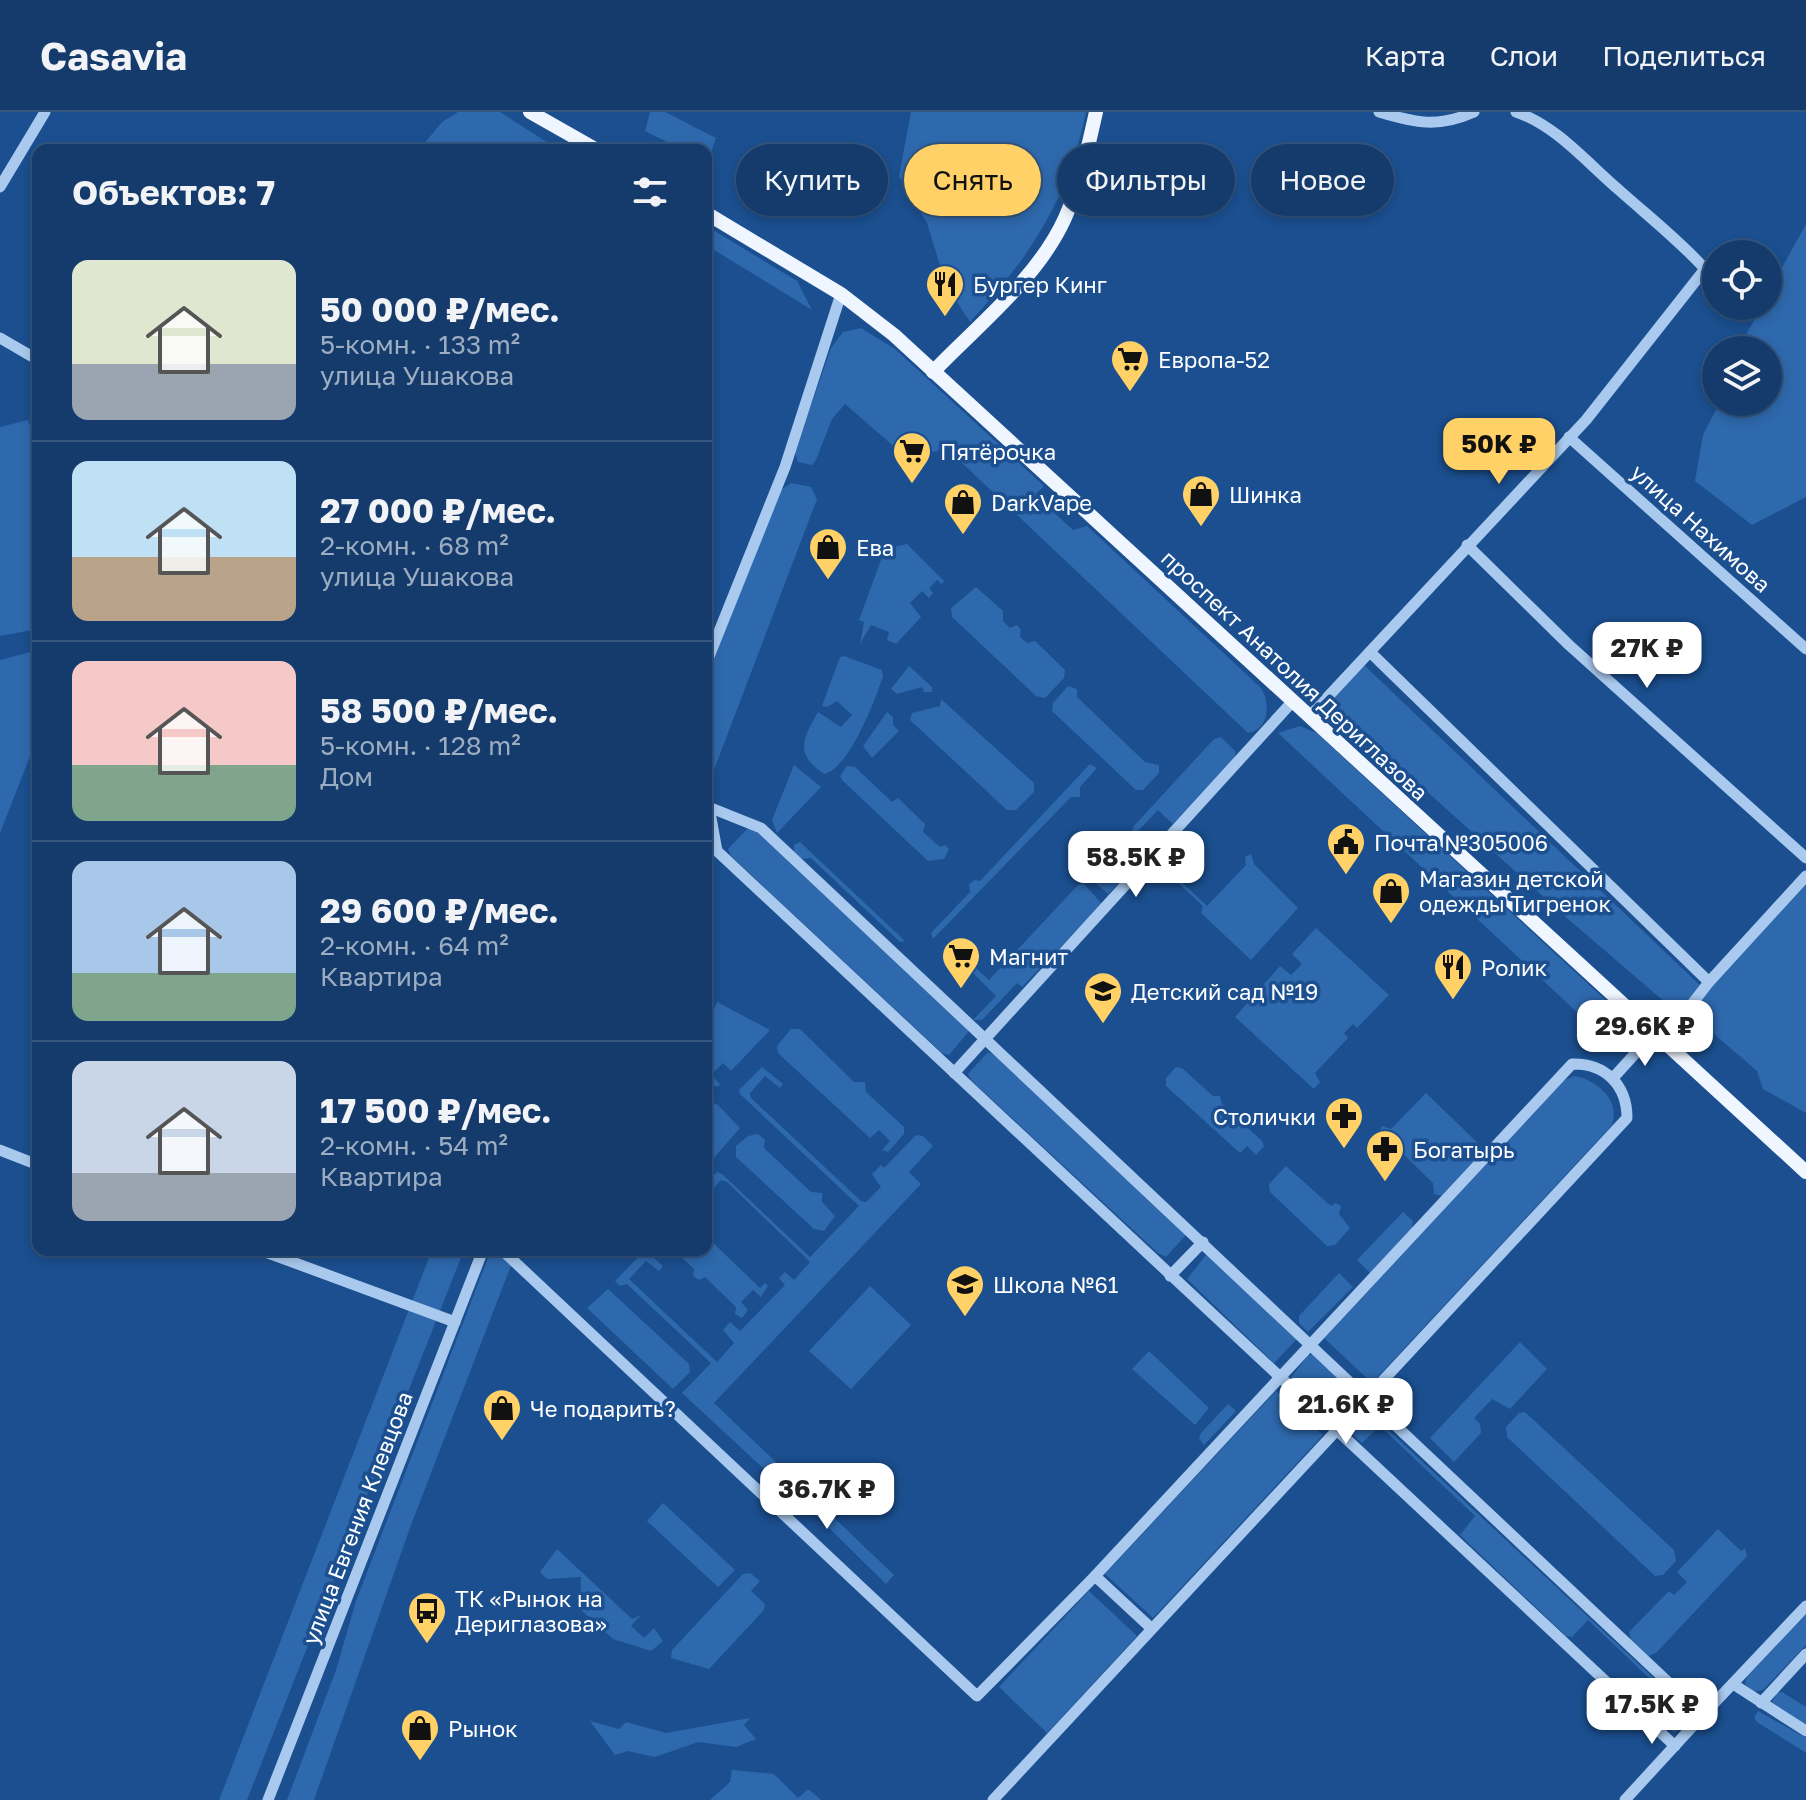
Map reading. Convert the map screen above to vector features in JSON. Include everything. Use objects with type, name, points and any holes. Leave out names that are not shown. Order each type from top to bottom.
[{"type":"main road","points":[[530,112],[586,144]]},
{"type":"main road","points":[[933,372],[1026,275],[1064,221],[1078,184],[1096,112]]},
{"type":"main road","name":"проспект Анатолия Дериглазова","points":[[712,217],[859,307],[1806,1172]]},
{"type":"street","points":[[0,187],[45,112]]},
{"type":"street","points":[[1379,112],[1413,122],[1450,123],[1474,112]]},
{"type":"street","points":[[1309,717],[1569,437],[1705,269],[1686,247],[1562,139],[1530,117],[1516,112]]},
{"type":"street","points":[[712,649],[785,467],[841,294]]},
{"type":"street","points":[[0,338],[32,357]]},
{"type":"street","name":"улица Нахимова","points":[[1569,437],[1806,648]]},
{"type":"street","points":[[1467,545],[1569,645],[1806,858]]},
{"type":"street","points":[[1370,652],[1709,982]]},
{"type":"street","points":[[954,1073],[1293,701]]},
{"type":"street","points":[[712,809],[761,828],[1703,1715]]},
{"type":"street","points":[[712,827],[717,851],[1675,1746]]},
{"type":"street","points":[[1613,1078],[1657,1039],[1806,876]]},
{"type":"street","points":[[508,1256],[977,1696],[1095,1576],[1572,1064],[1598,1068],[1613,1078],[1623,1092],[1627,1118],[993,1800]]},
{"type":"street","points":[[0,1150],[32,1163]]},
{"type":"street","points":[[1170,1276],[1203,1242]]},
{"type":"street","points":[[276,1256],[455,1322]]},
{"type":"street","name":"улица Евгения Клевцова","points":[[268,1800],[481,1256]]},
{"type":"street","points":[[1095,1576],[1151,1628]]},
{"type":"street","points":[[1625,1800],[1806,1606]]},
{"type":"street","points":[[1761,1703],[1806,1654]]},
{"type":"street","points":[[1733,1684],[1806,1731]]},
{"type":"shaded area","points":[[458,112],[500,112],[550,144],[424,144],[442,122]]},
{"type":"shaded area","points":[[650,112],[665,112],[716,138],[712,150],[712,144],[671,144],[645,131]]},
{"type":"shaded area","points":[[911,112],[1086,112],[1078,144],[1057,144],[1057,200],[1044,226],[1011,274],[970,322],[946,285],[923,216],[1041,216],[1041,144],[905,144]]},
{"type":"shaded area","points":[[904,149],[904,184],[899,176]]},
{"type":"shaded area","points":[[1806,224],[1806,497],[1752,525],[1695,481],[1703,435],[1713,416],[1782,416],[1782,336],[1745,336],[1754,320],[1782,320],[1782,268]]},
{"type":"shaded area","points":[[712,229],[797,281],[812,310],[712,249]]},
{"type":"shaded area","points":[[861,328],[895,349],[1044,486],[1035,495],[1073,530],[1087,526],[1261,688],[1267,708],[1260,727],[1248,733],[943,445],[938,451],[906,457],[845,404],[832,419],[812,465],[798,462],[795,452],[831,348],[843,332]]},
{"type":"shaded area","points":[[28,420],[32,434],[32,630],[0,636],[0,427]]},
{"type":"shaded area","points":[[791,483],[811,487],[817,499],[712,775],[712,663],[779,491]]},
{"type":"shaded area","points":[[907,544],[944,581],[942,584],[937,580],[929,588],[933,593],[929,598],[922,591],[910,603],[921,617],[896,644],[887,640],[889,632],[871,625],[860,644],[864,622],[859,620],[885,549]]},
{"type":"shaded area","points":[[976,587],[1003,611],[1003,621],[1010,628],[1017,625],[1021,630],[1020,637],[1027,643],[1035,641],[1065,670],[1064,678],[1045,698],[1036,696],[952,617],[951,608]]},
{"type":"shaded area","points":[[32,652],[32,751],[0,833],[0,660]]},
{"type":"shaded area","points":[[840,657],[882,670],[883,676],[852,747],[843,760],[824,774],[805,753],[805,739],[818,712],[841,727],[852,715],[837,701],[827,707],[822,706]]},
{"type":"shaded area","points":[[1363,664],[1706,991],[1806,882],[1806,1113],[1763,1089],[1757,1071],[1707,1028],[1681,1016],[1568,919],[1328,702]]},
{"type":"shaded area","points":[[909,666],[932,687],[932,692],[924,692],[922,687],[897,694],[891,689]]},
{"type":"shaded area","points":[[1068,686],[1077,689],[1077,697],[1145,762],[1159,765],[1159,773],[1143,790],[1136,790],[1052,711],[1053,703]]},
{"type":"shaded area","points":[[941,699],[1034,783],[1034,792],[1016,810],[1007,810],[910,720],[912,713],[940,706]]},
{"type":"shaded area","points":[[887,712],[893,717],[893,725],[899,731],[872,758],[863,746]]},
{"type":"shaded area","points":[[1300,726],[1317,733],[1614,1008],[1624,1023],[1626,1043],[1595,1029],[1278,733]]},
{"type":"shaded area","points":[[1221,737],[1236,752],[1234,760],[1173,824],[1158,810],[1135,834],[1149,853],[1108,894],[1092,880],[1092,870],[1098,864],[1107,863],[1132,838],[1133,827],[1214,739]]},
{"type":"shaded area","points":[[1090,764],[1097,768],[1080,787],[1080,797],[1071,797],[933,939],[931,933],[970,892],[969,884],[980,881]]},
{"type":"shaded area","points":[[794,765],[821,787],[777,833],[772,820]]},
{"type":"shaded area","points":[[847,766],[855,767],[892,802],[898,798],[925,824],[923,832],[940,847],[945,845],[949,849],[944,859],[928,861],[843,781],[840,776]]},
{"type":"shaded area","points":[[748,828],[755,830],[969,1031],[949,1055],[942,1053],[731,856],[728,849]]},
{"type":"shaded area","points":[[800,842],[905,941],[900,942],[811,858],[802,859],[794,852],[794,845]]},
{"type":"shaded area","points":[[1251,854],[1254,864],[1298,908],[1251,960],[1201,913],[1203,906],[1156,862],[1158,860],[1207,906],[1246,865],[1245,857]]},
{"type":"shaded area","points":[[1084,884],[1102,904],[1022,987],[1017,983],[982,1020],[973,1020],[996,996],[945,945],[948,942],[989,980],[1078,885]]},
{"type":"shaded area","points":[[1316,928],[1389,995],[1357,1028],[1353,1024],[1344,1033],[1348,1038],[1315,1073],[1320,1082],[1314,1089],[1235,1017],[1280,966],[1291,975],[1302,964],[1292,954]]},
{"type":"shaded area","points":[[717,1002],[770,1030],[731,1071],[723,1063],[712,1074],[712,1014]]},
{"type":"shaded area","points":[[791,1029],[800,1029],[854,1082],[865,1082],[866,1092],[904,1127],[904,1134],[888,1152],[882,1150],[890,1141],[879,1130],[870,1138],[778,1053],[777,1046]]},
{"type":"shaded area","points":[[988,1052],[996,1056],[1186,1235],[1166,1257],[1158,1253],[972,1081],[968,1074]]},
{"type":"shaded area","points":[[762,1067],[783,1084],[780,1088],[765,1076],[750,1093],[751,1098],[861,1201],[866,1202],[881,1187],[872,1174],[881,1165],[884,1168],[916,1135],[923,1136],[933,1146],[909,1172],[921,1184],[714,1403],[894,1575],[886,1584],[768,1468],[765,1470],[682,1393],[711,1363],[627,1284],[620,1286],[615,1281],[639,1256],[652,1256],[663,1266],[659,1271],[646,1261],[629,1279],[717,1362],[734,1343],[723,1330],[730,1322],[740,1331],[785,1285],[779,1278],[785,1272],[794,1280],[810,1262],[727,1182],[721,1180],[712,1190],[712,1177],[717,1172],[722,1174],[810,1257],[859,1206],[739,1090]]},
{"type":"shaded area","points":[[1176,1067],[1182,1068],[1213,1096],[1220,1096],[1222,1104],[1262,1141],[1264,1146],[1256,1155],[1247,1146],[1240,1153],[1166,1086],[1166,1078]]},
{"type":"shaded area","points":[[712,1076],[720,1084],[718,1087],[712,1085]]},
{"type":"shaded area","points":[[1575,1076],[1592,1082],[1606,1093],[1613,1108],[1612,1125],[1372,1383],[1324,1338],[1564,1080]]},
{"type":"shaded area","points":[[1426,1093],[1485,1150],[1442,1196],[1434,1194],[1433,1183],[1402,1153],[1394,1155],[1376,1137],[1382,1126],[1391,1129]]},
{"type":"shaded area","points":[[712,1102],[740,1128],[712,1160]]},
{"type":"shaded area","points":[[758,1134],[765,1140],[764,1148],[811,1192],[822,1193],[822,1202],[835,1216],[824,1231],[814,1229],[736,1157],[736,1146],[748,1136]]},
{"type":"shaded area","points":[[1286,1166],[1331,1206],[1336,1203],[1341,1206],[1339,1214],[1350,1228],[1335,1245],[1327,1246],[1270,1192],[1269,1184]]},
{"type":"shaded area","points":[[1403,1212],[1413,1221],[1412,1228],[1370,1273],[1357,1260]]},
{"type":"shaded area","points":[[712,1242],[760,1288],[765,1283],[768,1286],[761,1297],[753,1290],[741,1302],[748,1310],[742,1318],[735,1314],[736,1307],[705,1277],[699,1280],[693,1276],[694,1269],[680,1256],[712,1256]]},
{"type":"shaded area","points":[[1206,1255],[1299,1337],[1274,1363],[1187,1279]]},
{"type":"shaded area","points":[[430,1256],[462,1256],[247,1800],[219,1800]]},
{"type":"shaded area","points":[[489,1256],[515,1256],[411,1525],[314,1800],[287,1800],[336,1670],[356,1601]]},
{"type":"shaded area","points":[[1339,1273],[1353,1287],[1308,1332],[1299,1323],[1299,1316]]},
{"type":"shaded area","points":[[870,1286],[911,1325],[851,1389],[809,1351]]},
{"type":"shaded area","points":[[608,1289],[689,1364],[690,1372],[673,1389],[587,1308]]},
{"type":"shaded area","points":[[1520,1342],[1547,1369],[1510,1409],[1492,1399],[1474,1418],[1480,1424],[1481,1433],[1454,1462],[1430,1438]]},
{"type":"shaded area","points":[[1149,1351],[1209,1408],[1195,1425],[1132,1369]]},
{"type":"shaded area","points":[[1308,1355],[1317,1355],[1358,1397],[1339,1418],[1330,1418],[1290,1379]]},
{"type":"shaded area","points":[[1276,1391],[1323,1435],[1153,1618],[1105,1574]]},
{"type":"shaded area","points":[[1228,1404],[1236,1411],[1204,1445],[1199,1438],[1201,1433]]},
{"type":"shaded area","points":[[1368,1411],[1690,1712],[1691,1719],[1674,1733],[1669,1728],[1684,1711],[1588,1620],[1572,1637],[1566,1636],[1460,1535],[1475,1516],[1380,1426],[1362,1443],[1352,1434],[1351,1426]]},
{"type":"shaded area","points":[[1525,1412],[1674,1550],[1676,1561],[1663,1575],[1655,1576],[1507,1437],[1506,1427],[1519,1413]]},
{"type":"shaded area","points":[[663,1503],[735,1570],[718,1587],[647,1521]]},
{"type":"shaded area","points":[[1718,1529],[1741,1551],[1745,1548],[1747,1556],[1656,1653],[1648,1656],[1631,1640],[1629,1632],[1669,1591],[1674,1595],[1687,1582],[1677,1572]]},
{"type":"shaded area","points":[[557,1549],[632,1619],[641,1615],[631,1626],[644,1638],[654,1628],[663,1641],[651,1651],[613,1639],[580,1609],[581,1577],[547,1579],[540,1572]]},
{"type":"shaded area","points":[[750,1573],[760,1581],[751,1591],[765,1604],[764,1610],[709,1669],[671,1658],[672,1650],[743,1574]]},
{"type":"shaded area","points":[[1089,1591],[1137,1636],[1047,1733],[999,1687]]},
{"type":"shaded area","points":[[1806,1614],[1806,1645],[1763,1690],[1753,1692],[1745,1684],[1747,1677]]},
{"type":"shaded area","points":[[1782,1692],[1806,1707],[1806,1725],[1772,1702],[1777,1693]]},
{"type":"shaded area","points":[[1758,1711],[1806,1738],[1806,1753],[1757,1722],[1754,1718]]},
{"type":"shaded area","points":[[750,1718],[744,1725],[756,1739],[736,1747],[698,1742],[655,1757],[628,1751],[615,1755],[590,1721],[619,1729],[626,1722],[666,1733]]},
{"type":"shaded area","points":[[732,1770],[774,1774],[798,1798],[808,1789],[821,1800],[710,1800],[730,1782]]},
{"type":"place","name":"Бургер Кинг","points":[[945,318]]},
{"type":"place","name":"Европа-52","points":[[1130,393]]},
{"type":"place","name":"Пятёрочка","points":[[912,485]]},
{"type":"place","name":"Шинка","points":[[1201,528]]},
{"type":"place","name":"DarkVape","points":[[963,536]]},
{"type":"place","name":"Ева","points":[[828,581]]},
{"type":"place","name":"Почта №305006","points":[[1346,876]]},
{"type":"place","name":"Магазин детской одежды Тигренок","points":[[1391,925]]},
{"type":"place","name":"Магнит","points":[[961,990]]},
{"type":"place","name":"Ролик","points":[[1453,1001]]},
{"type":"place","name":"Детский сад №19","points":[[1103,1025]]},
{"type":"place","name":"Столички","points":[[1344,1150]]},
{"type":"place","name":"Богатырь","points":[[1385,1183]]},
{"type":"place","name":"Школа №61","points":[[965,1318]]},
{"type":"place","name":"Че подарить?","points":[[502,1442]]},
{"type":"place","name":"ТК «Рынок на Дериглазова»","points":[[427,1645]]},
{"type":"place","name":"Рынок","points":[[420,1762]]}]
